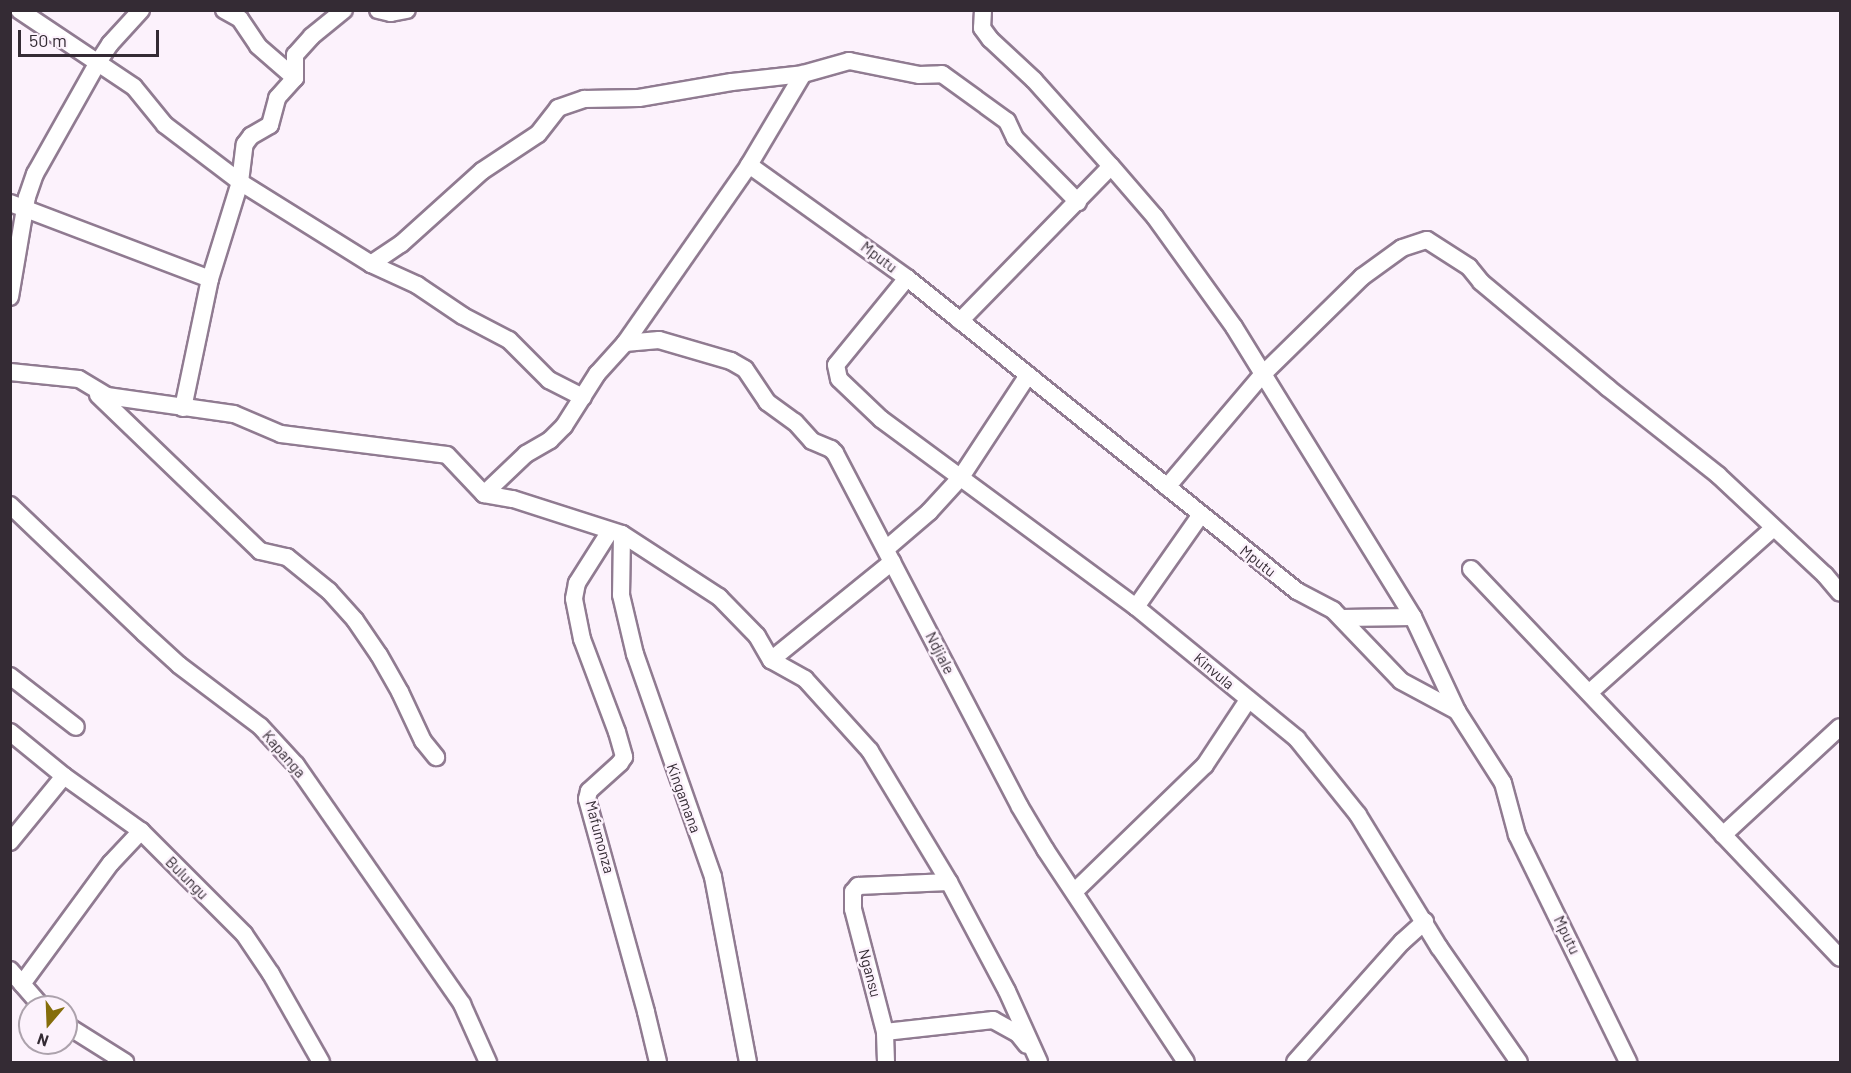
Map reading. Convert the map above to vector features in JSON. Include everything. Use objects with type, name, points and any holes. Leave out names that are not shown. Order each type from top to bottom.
[{"type":"street","points":[[20,10],[134,87],[165,125],[240,182],[371,264],[417,285],[463,316],[509,340],[549,380],[583,397]]},
{"type":"street","points":[[10,297],[18,206],[97,64],[110,44],[141,10]]},
{"type":"street","points":[[224,10],[240,19],[258,46],[295,78]]},
{"type":"street","points":[[183,408],[210,279],[240,182],[245,144],[251,136],[270,125],[276,98],[295,78],[295,55],[312,36],[344,10]]},
{"type":"street","points":[[378,10],[391,13],[407,10]]},
{"type":"street","points":[[983,10],[982,28],[990,39],[1034,80],[1155,217],[1234,327],[1413,617],[1457,711]]},
{"type":"street","points":[[371,264],[401,243],[482,171],[538,134],[558,108],[584,99],[639,98],[803,74],[849,61],[919,75],[942,74],[1007,121],[1015,138],[1078,202]]},
{"type":"street","points":[[484,494],[526,454],[557,434],[597,374],[625,343],[749,165],[803,74]]},
{"type":"street","name":"Mputu","points":[[749,165],[907,278],[1200,516],[1297,591],[1327,606],[1342,618],[1375,656],[1401,681],[1457,711],[1503,783],[1517,835],[1628,1062]]},
{"type":"street","points":[[960,321],[1111,166]]},
{"type":"street","points":[[18,206],[210,279]]},
{"type":"street","points":[[1167,488],[1263,374],[1362,277],[1402,248],[1427,240],[1469,267],[1481,282],[1718,476],[1772,529],[1825,575],[1840,594]]},
{"type":"street","name":"Kinvula","points":[[907,278],[835,368],[838,378],[881,419],[1136,607],[1281,725],[1303,746],[1358,815],[1439,947],[1519,1062]]},
{"type":"street","name":"Ndjiale","points":[[625,343],[659,340],[708,353],[746,369],[767,402],[795,422],[812,441],[835,453],[1020,807],[1186,1062]]},
{"type":"street","points":[[10,372],[79,379],[106,396],[234,414],[281,434],[447,455],[484,494],[513,499],[616,532],[719,597],[757,636],[771,660],[805,679],[856,733],[888,777],[949,882],[1007,991],[1038,1060]]},
{"type":"street","points":[[771,660],[889,555],[961,477],[1028,375]]},
{"type":"street","points":[[79,379],[119,413],[260,551],[287,557],[328,591],[355,620],[379,656],[400,692],[423,741],[436,757]]},
{"type":"street","name":"Kapanga","points":[[10,506],[179,665],[260,726],[296,765],[462,1004],[488,1062]]},
{"type":"street","points":[[1136,607],[1200,516]]},
{"type":"street","points":[[1590,692],[1772,529]]},
{"type":"street","name":"Mafumonza","points":[[616,532],[577,583],[574,599],[582,639],[624,757],[589,791],[587,799],[658,1062]]},
{"type":"street","name":"Kingamana","points":[[616,532],[621,595],[635,654],[713,877],[748,1062]]},
{"type":"street","points":[[1471,569],[1840,958]]},
{"type":"street","points":[[1342,618],[1413,617]]},
{"type":"street","points":[[10,676],[76,727]]},
{"type":"street","points":[[1074,892],[1205,765],[1248,700]]},
{"type":"street","points":[[1723,835],[1840,727]]},
{"type":"street","name":"Bulungu","points":[[10,732],[64,776],[141,831],[254,947],[321,1062]]},
{"type":"street","points":[[10,842],[64,776]]},
{"type":"street","points":[[22,984],[111,863],[141,831]]},
{"type":"street","name":"Ngansu","points":[[886,1062],[885,1032],[853,909],[853,892],[858,886],[949,882]]},
{"type":"street","points":[[1295,1062],[1402,942],[1425,921]]},
{"type":"street","points":[[10,970],[32,995]]},
{"type":"street","points":[[885,1032],[993,1020],[1018,1034],[1038,1060]]},
{"type":"street","points":[[78,1037],[96,1055],[125,1062]]}]
